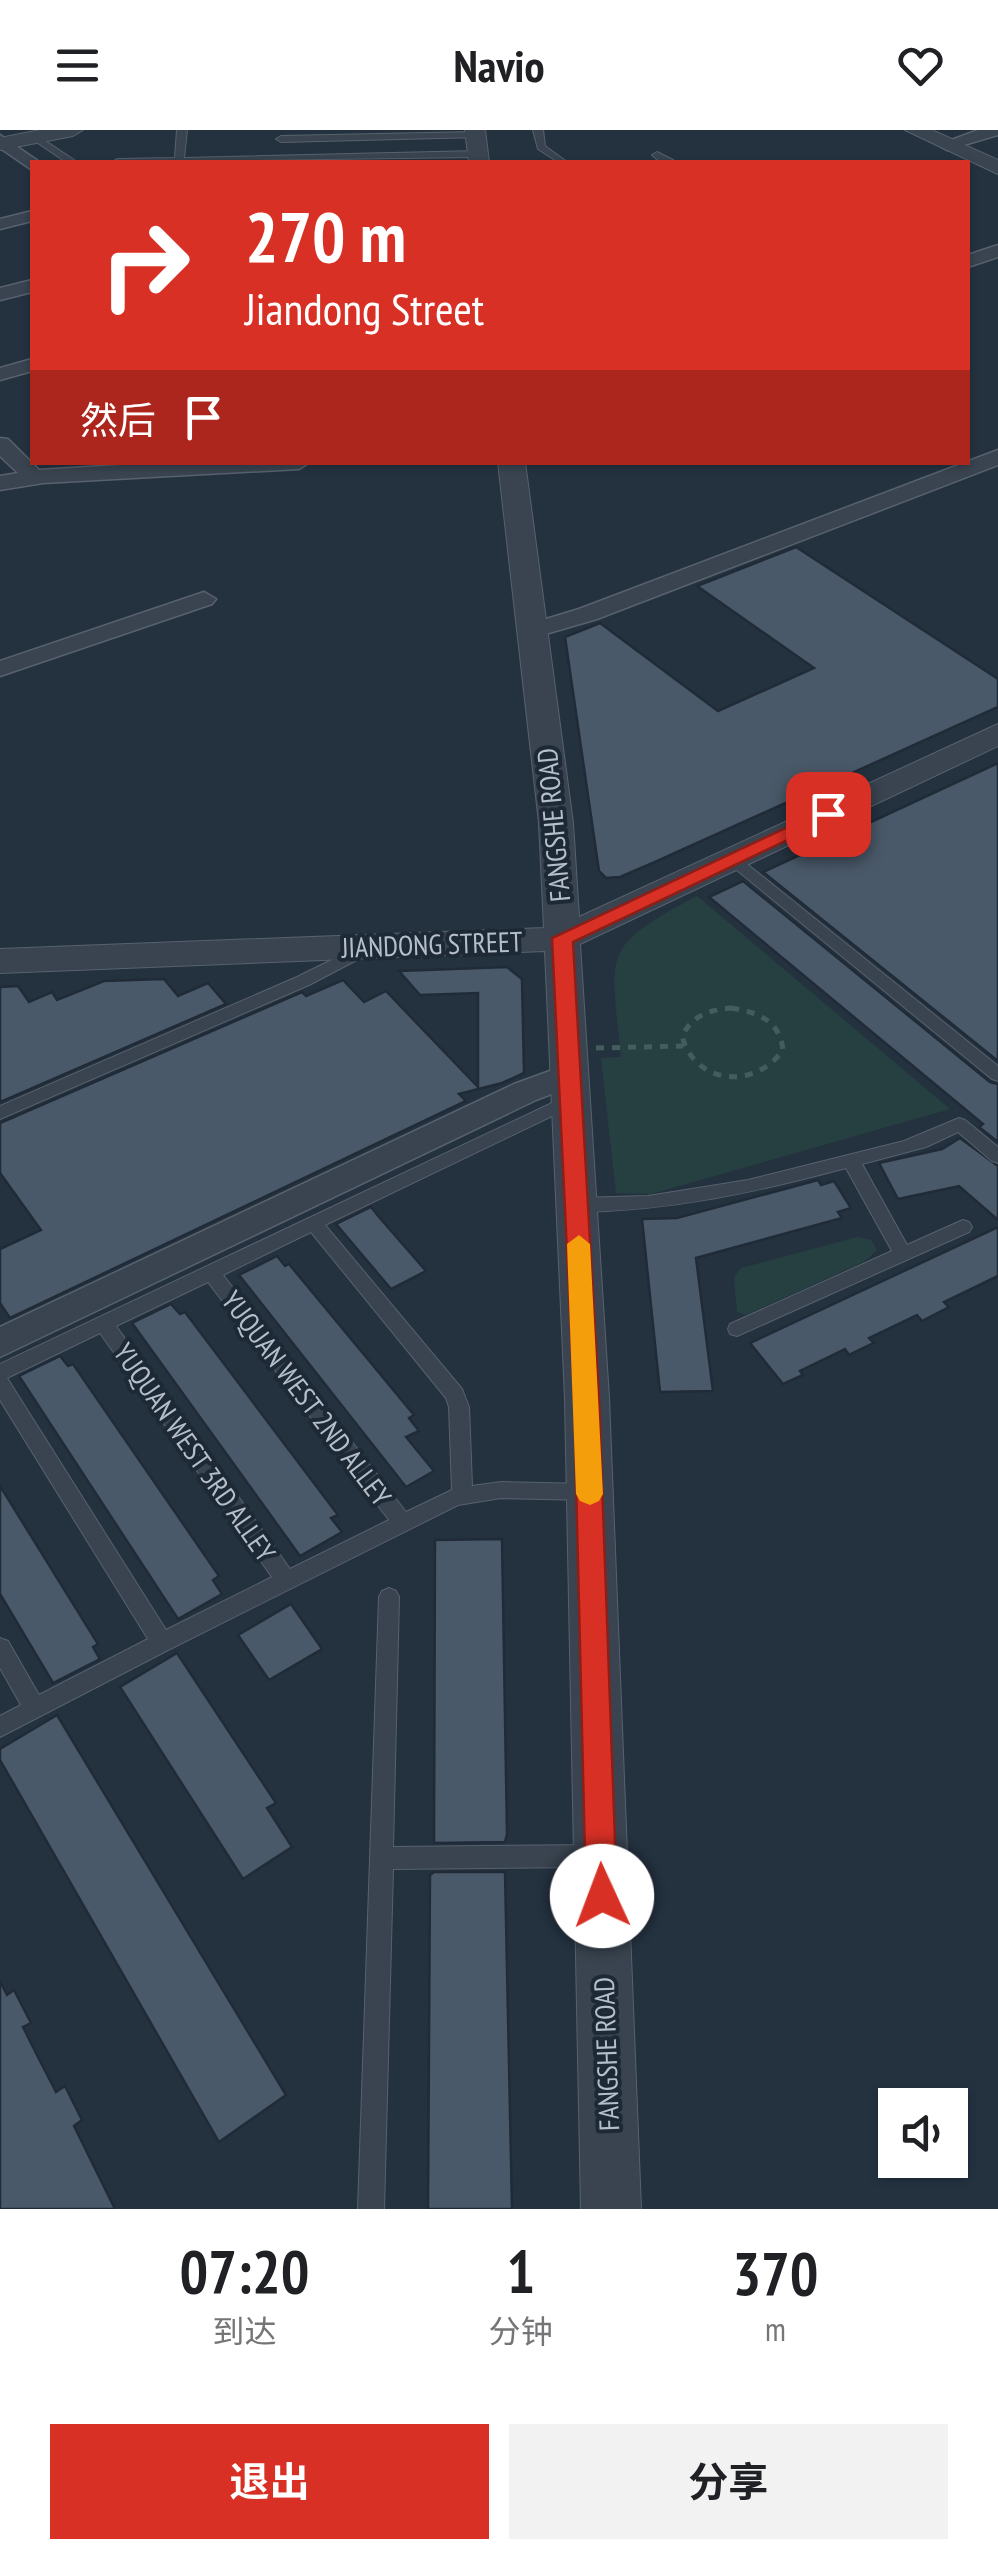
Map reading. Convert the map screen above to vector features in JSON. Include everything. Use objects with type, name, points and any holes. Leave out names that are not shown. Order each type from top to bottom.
[{"type":"street","points":[[1,143],[74,130]]},
{"type":"street","points":[[895,130],[960,160]]},
{"type":"street","points":[[915,130],[998,168]]},
{"type":"street","points":[[947,145],[996,130]]},
{"type":"street","points":[[1,143],[30,163]]},
{"type":"street","points":[[970,164],[998,177]]},
{"type":"street","points":[[0,224],[30,216]]},
{"type":"street","points":[[970,260],[998,250]]},
{"type":"street","points":[[0,294],[30,286]]},
{"type":"street","points":[[0,374],[30,366]]},
{"type":"street","points":[[0,444],[34,477]]},
{"type":"street","points":[[532,630],[588,614],[998,457]]},
{"type":"street","points":[[0,482],[245,465]]},
{"type":"street","name":"FANGSHE ROAD","points":[[512,465],[556,823],[590,1492],[611,2209]]},
{"type":"street","points":[[0,669],[204,600]]},
{"type":"street","name":"JIANDONG STREET","points":[[0,961],[562,938],[994,740]]},
{"type":"street","points":[[0,1343],[525,1092],[570,1075]]},
{"type":"lane","points":[[179,160],[182,130]]},
{"type":"lane","points":[[538,130],[542,147],[560,160]]},
{"type":"lane","points":[[281,160],[280,134],[477,145]]},
{"type":"lane","points":[[35,137],[68,160]]},
{"type":"lane","points":[[293,160],[477,145]]},
{"type":"lane","points":[[657,154],[667,160]]},
{"type":"lane","points":[[732,859],[998,1075]]},
{"type":"lane","points":[[0,1113],[304,981],[371,946]]},
{"type":"lane","points":[[0,1373],[314,1224],[570,1075]]},
{"type":"lane","points":[[576,1205],[663,1204],[750,1187],[930,1140],[959,1124],[998,1157]]},
{"type":"lane","points":[[851,1160],[903,1254]]},
{"type":"lane","points":[[314,1224],[455,1395],[459,1407],[462,1496]]},
{"type":"lane","points":[[737,1329],[963,1227]]},
{"type":"lane","name":"YUQUAN WEST 2ND ALLEY","points":[[211,1273],[402,1523]]},
{"type":"lane","name":"YUQUAN WEST 3RD ALLEY","points":[[104,1324],[286,1580]]},
{"type":"lane","points":[[0,1384],[162,1642]]},
{"type":"lane","points":[[0,1727],[286,1580],[462,1496],[500,1490],[590,1492]]},
{"type":"lane","points":[[371,2209],[390,1597]]},
{"type":"lane","points":[[0,1648],[35,1709]]},
{"type":"lane","points":[[382,1858],[600,1856]]},
{"type":"path","points":[[731,1008],[746,1010],[771,1022],[779,1030],[784,1050],[771,1068],[745,1077],[731,1077],[705,1070],[687,1055],[683,1046],[682,1036],[694,1018],[731,1008]]},
{"type":"path","points":[[570,1075],[683,1046]]},
{"type":"green space","points":[[697,896],[950,1109],[651,1194],[616,1193],[601,1058],[621,1057],[615,995],[618,957],[642,928]]},
{"type":"green space","points":[[858,1237],[871,1240],[877,1250],[865,1261],[746,1315],[737,1312],[734,1277],[741,1268]]},
{"type":"building","points":[[796,547],[998,679],[998,707],[655,862],[620,877],[606,878],[599,871],[565,637],[600,623],[718,711],[814,668],[697,586]]},
{"type":"building","points":[[998,763],[998,1061],[763,872]]},
{"type":"building","points":[[743,881],[990,1082],[998,1084],[998,1142],[979,1127],[983,1124],[709,897]]},
{"type":"building","points":[[507,967],[522,979],[524,1073],[459,1094],[466,1101],[10,1318],[0,1303],[0,1249],[41,1230],[0,1173],[0,1123],[302,992],[306,996],[343,980],[364,1002],[386,991],[478,1087],[478,993],[420,995],[399,971]]},
{"type":"building","points":[[164,979],[178,996],[208,983],[226,1004],[0,1102],[0,987],[18,986],[29,1002],[52,992],[57,1000],[104,981]]},
{"type":"building","points":[[960,1138],[998,1166],[998,1220],[959,1186],[898,1199],[879,1163],[942,1149]]},
{"type":"building","points":[[818,1180],[821,1185],[834,1181],[851,1208],[838,1212],[842,1218],[696,1258],[713,1391],[660,1392],[642,1219],[677,1218]]},
{"type":"building","points":[[371,1207],[426,1271],[391,1289],[336,1224]]},
{"type":"building","points":[[998,1227],[998,1276],[944,1302],[949,1307],[922,1321],[917,1315],[869,1338],[874,1343],[849,1355],[845,1349],[783,1384],[750,1343]]},
{"type":"building","points":[[277,1256],[285,1266],[289,1264],[414,1415],[409,1418],[419,1431],[406,1437],[434,1471],[406,1487],[239,1275]]},
{"type":"building","points":[[171,1304],[180,1314],[185,1312],[338,1515],[331,1518],[342,1532],[300,1556],[132,1323]]},
{"type":"building","points":[[60,1356],[68,1366],[73,1364],[219,1576],[213,1580],[222,1594],[178,1619],[19,1376]]},
{"type":"building","points":[[0,1486],[98,1644],[93,1647],[100,1659],[53,1683],[0,1594]]},
{"type":"building","points":[[502,1539],[507,1834],[505,1842],[434,1843],[435,1540]]},
{"type":"building","points":[[291,1604],[322,1649],[269,1680],[238,1635]]},
{"type":"building","points":[[177,1653],[276,1803],[267,1808],[292,1847],[243,1879],[120,1687]]},
{"type":"building","points":[[57,1715],[286,2095],[219,2142],[0,1760],[0,1749]]},
{"type":"building","points":[[505,1872],[512,2209],[428,2209],[430,1875]]},
{"type":"building","points":[[0,1981],[7,1995],[14,1990],[31,2023],[23,2027],[56,2092],[65,2086],[82,2120],[74,2126],[115,2209],[0,2209]]},
{"type":"slow traffic","points":[[579,1244],[590,1494]]},
{"type":"route","points":[[602,1896],[586,1398],[562,938],[828,814]]}]
